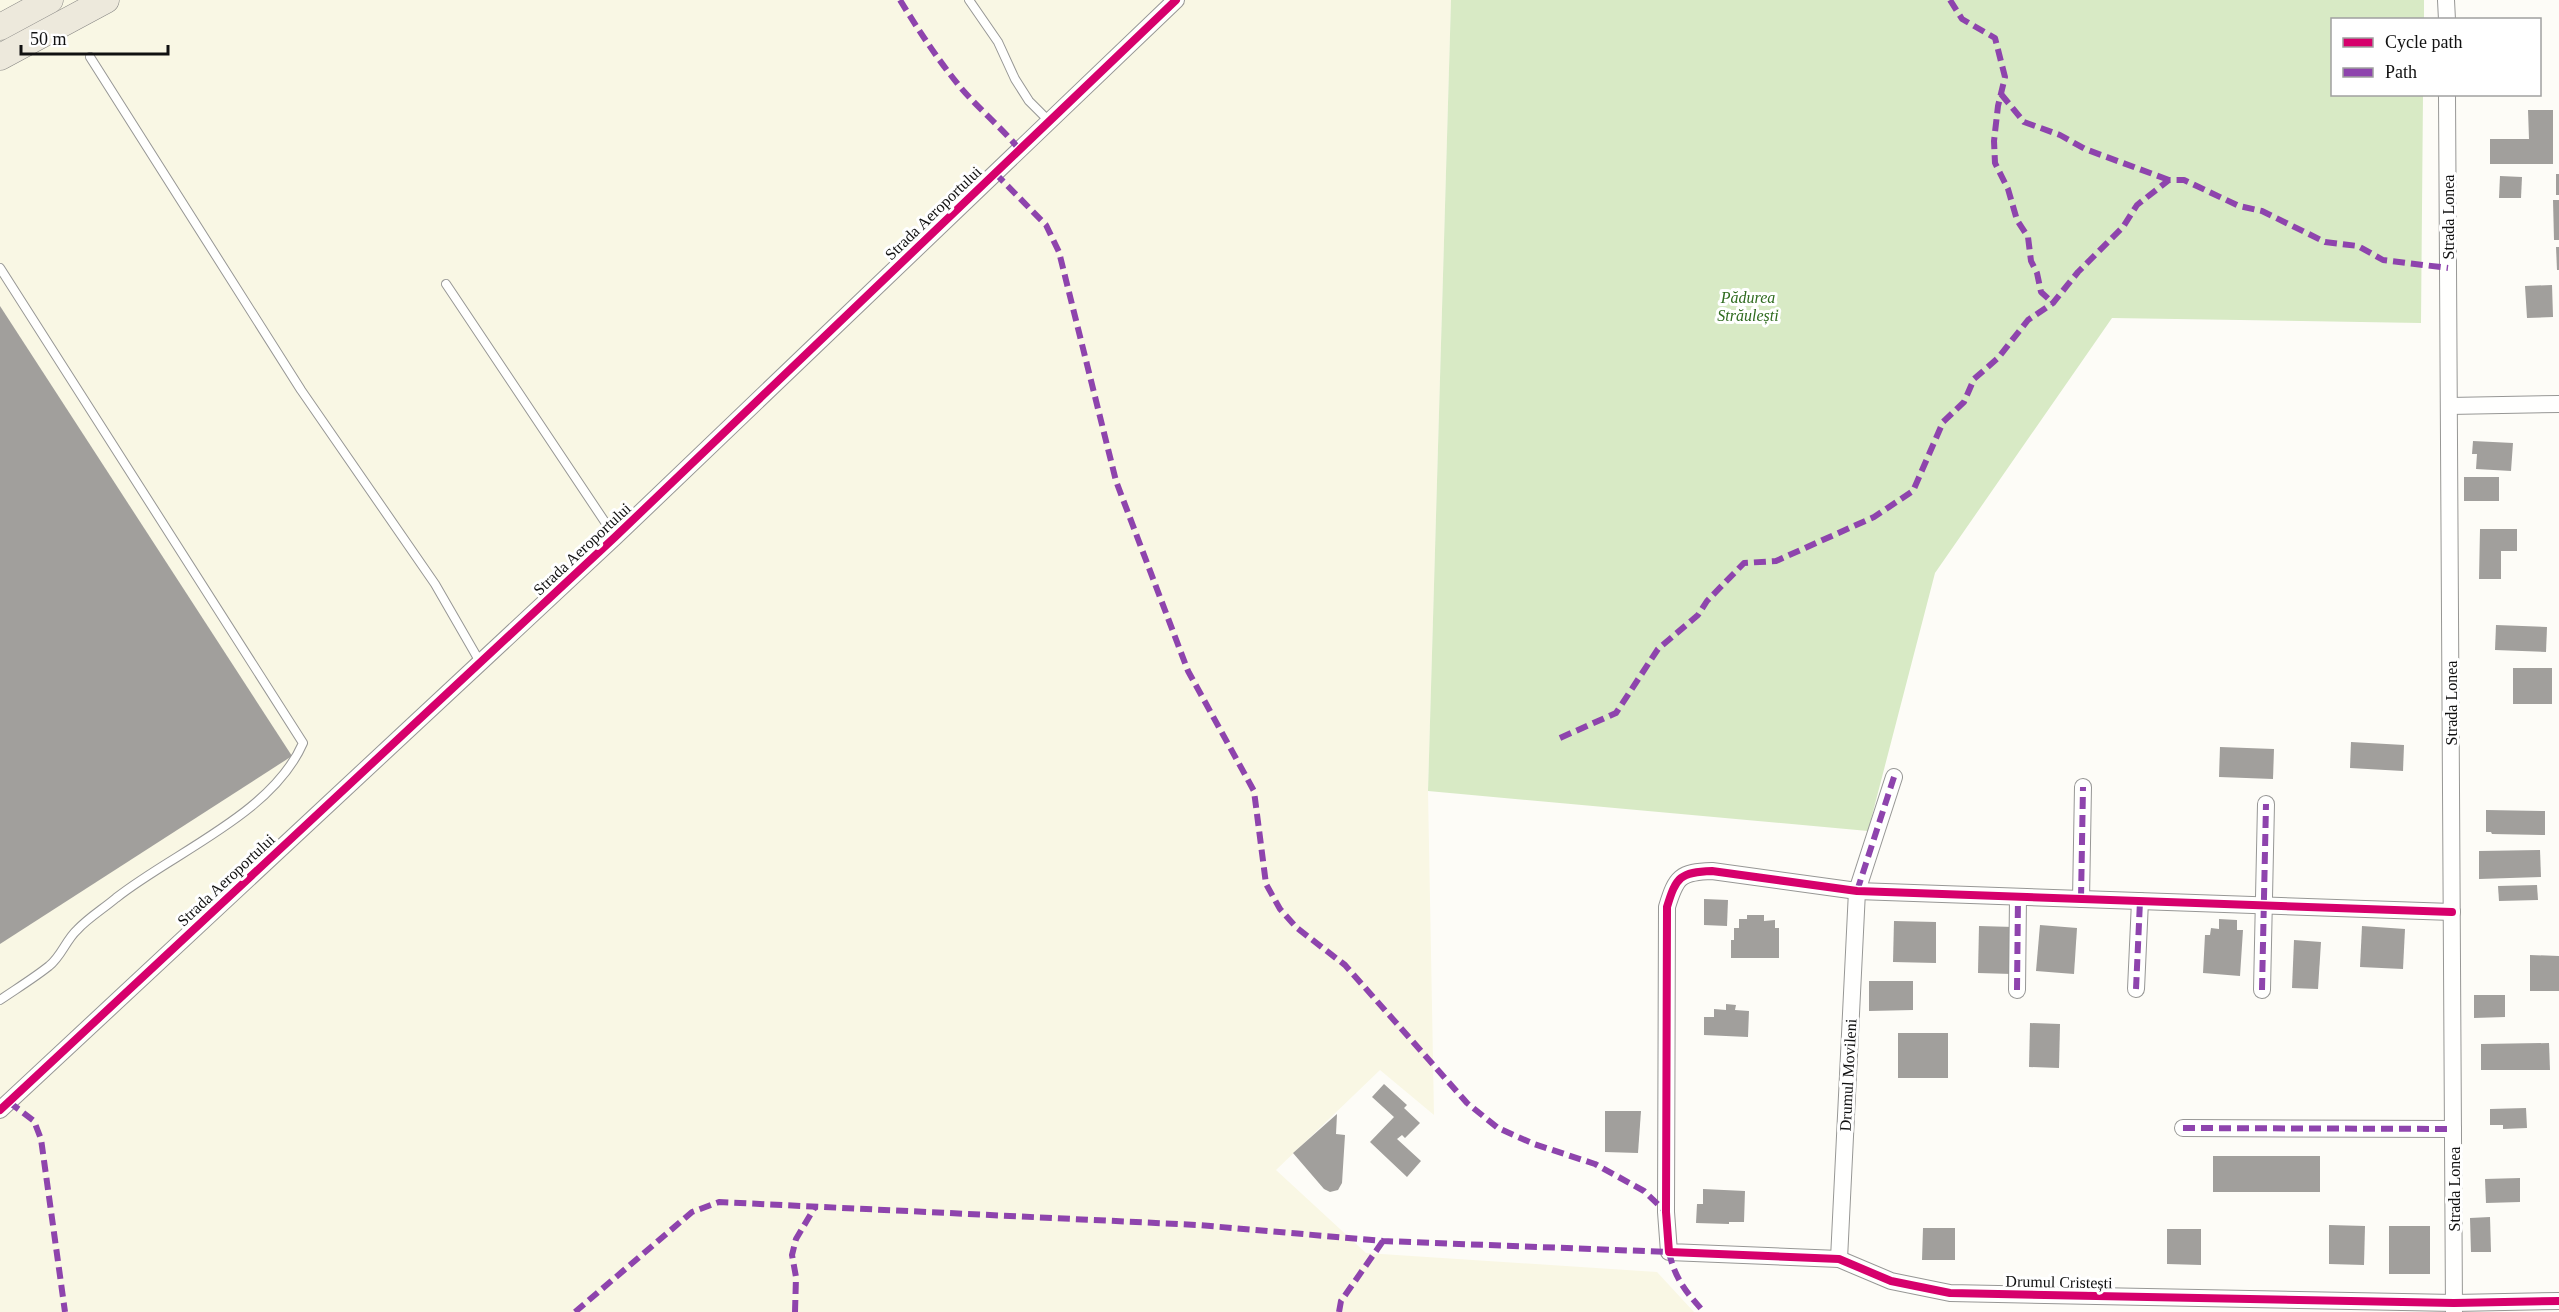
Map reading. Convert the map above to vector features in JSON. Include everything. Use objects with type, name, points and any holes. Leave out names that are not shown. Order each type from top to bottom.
[{"type":"main road","points":[[0,27],[50,0]]},
{"type":"main road","points":[[0,57],[104,1]]},
{"type":"street","name":"Strada Aeroportului","points":[[0,1110],[615,537],[1176,0]]},
{"type":"street","points":[[2446,0],[2446,18]]},
{"type":"street","name":"Strada Lonea","points":[[2447,96],[2454,1307]]},
{"type":"street","points":[[2449,406],[2559,404]]},
{"type":"street","name":"Drumul Movileni","points":[[1839,1259],[1857,891],[1894,777]]},
{"type":"street","points":[[2081,899],[2083,787]]},
{"type":"street","points":[[2262,990],[2266,804]]},
{"type":"street","name":"Drumul Cristești","points":[[1857,891],[1712,871],[1692,872],[1681,876],[1673,889],[1667,907],[1666,1212],[1669,1252],[1839,1259],[1891,1281],[1950,1293],[2454,1307],[2559,1301]]},
{"type":"street","points":[[1857,891],[2452,912]]},
{"type":"street","points":[[2017,990],[2018,897]]},
{"type":"street","points":[[2136,989],[2140,901]]},
{"type":"street","points":[[2183,1128],[2453,1129]]},
{"type":"lane","points":[[969,0],[998,42],[1015,79],[1029,101],[1049,121]]},
{"type":"lane","points":[[90,57],[301,390],[435,584],[480,662]]},
{"type":"lane","points":[[0,268],[303,742],[296,758],[274,784],[249,807],[210,836],[119,896],[76,930],[51,965],[0,1000]]},
{"type":"lane","points":[[446,284],[615,537]]},
{"type":"shaded area","points":[[0,0],[1451,0],[1428,791],[1434,1115],[1380,1070],[1276,1170],[1366,1253],[1657,1272],[1694,1312],[0,1312]]},
{"type":"green space","name":"Pădurea Străulești","points":[[1451,0],[2424,0],[2424,18],[2331,18],[2331,96],[2423,96],[2421,323],[2112,318],[1935,573],[1868,831],[1428,791]]},
{"type":"building","points":[[2528,110],[2553,110],[2553,164],[2490,164],[2490,139],[2529,139]]},
{"type":"building","points":[[2556,174],[2559,174],[2559,195],[2556,195]]},
{"type":"building","points":[[2500,176],[2522,177],[2521,198],[2499,198]]},
{"type":"building","points":[[2553,200],[2559,200],[2559,240],[2554,240]]},
{"type":"building","points":[[2556,247],[2559,247],[2559,270],[2557,270]]},
{"type":"building","points":[[2552,285],[2553,317],[2527,318],[2525,286]]},
{"type":"building","points":[[0,306],[292,756],[0,944]]},
{"type":"building","points":[[2473,441],[2513,443],[2511,471],[2476,469],[2477,454],[2472,454]]},
{"type":"building","points":[[2464,477],[2499,477],[2499,501],[2464,501]]},
{"type":"building","points":[[2480,529],[2517,529],[2517,551],[2501,551],[2501,579],[2479,579]]},
{"type":"building","points":[[2496,625],[2547,627],[2546,652],[2495,650]]},
{"type":"building","points":[[2513,668],[2552,668],[2552,704],[2513,704]]},
{"type":"building","points":[[2351,742],[2404,745],[2403,771],[2350,768]]},
{"type":"building","points":[[2220,747],[2274,749],[2273,779],[2219,777]]},
{"type":"building","points":[[2486,810],[2545,811],[2545,835],[2486,832]]},
{"type":"building","points":[[2540,850],[2541,877],[2479,879],[2479,851]]},
{"type":"building","points":[[2537,885],[2538,900],[2499,901],[2498,886]]},
{"type":"building","points":[[1704,899],[1728,900],[1727,926],[1704,925]]},
{"type":"building","points":[[1747,915],[1764,915],[1764,921],[1775,920],[1775,928],[1779,928],[1779,958],[1731,958],[1734,928],[1739,928],[1739,919],[1747,919]]},
{"type":"building","points":[[2219,919],[2237,920],[2237,930],[2243,930],[2240,976],[2203,973],[2205,935],[2210,935],[2211,928],[2219,929]]},
{"type":"building","points":[[1894,921],[1936,922],[1936,963],[1893,962]]},
{"type":"building","points":[[2040,925],[2077,928],[2074,974],[2036,971]]},
{"type":"building","points":[[1979,926],[2014,927],[2012,974],[1978,973]]},
{"type":"building","points":[[2362,926],[2405,929],[2403,969],[2360,967]]},
{"type":"building","points":[[2294,940],[2321,942],[2318,989],[2292,988]]},
{"type":"building","points":[[2530,955],[2559,956],[2559,991],[2530,991]]},
{"type":"building","points":[[1869,981],[1913,981],[1913,1010],[1869,1011]]},
{"type":"building","points":[[2474,995],[2505,995],[2505,1017],[2474,1018]]},
{"type":"building","points":[[1726,1004],[1736,1005],[1735,1010],[1749,1011],[1748,1037],[1704,1035],[1704,1017],[1714,1017],[1714,1009],[1726,1010]]},
{"type":"building","points":[[2030,1023],[2060,1024],[2059,1068],[2029,1067]]},
{"type":"building","points":[[1898,1033],[1948,1033],[1948,1078],[1898,1078]]},
{"type":"building","points":[[2549,1043],[2550,1070],[2481,1070],[2481,1044]]},
{"type":"building","points":[[1384,1084],[1407,1105],[1404,1108],[1420,1123],[1405,1138],[1402,1135],[1397,1139],[1421,1161],[1407,1177],[1370,1142],[1394,1117],[1372,1097]]},
{"type":"building","points":[[2526,1108],[2527,1128],[2503,1129],[2503,1125],[2490,1125],[2490,1109]]},
{"type":"building","points":[[1605,1111],[1641,1111],[1638,1153],[1605,1152]]},
{"type":"building","points":[[1337,1114],[1336,1134],[1345,1135],[1342,1183],[1338,1190],[1330,1192],[1324,1189],[1293,1153]]},
{"type":"building","points":[[2213,1156],[2320,1156],[2320,1192],[2213,1192]]},
{"type":"building","points":[[2520,1178],[2520,1202],[2486,1203],[2485,1179]]},
{"type":"building","points":[[1703,1189],[1745,1191],[1744,1222],[1696,1223],[1697,1204],[1703,1204]]},
{"type":"building","points":[[2490,1217],[2491,1252],[2471,1252],[2470,1218]]},
{"type":"building","points":[[2329,1225],[2365,1226],[2364,1265],[2329,1264]]},
{"type":"building","points":[[2389,1226],[2430,1226],[2430,1274],[2389,1274]]},
{"type":"building","points":[[1923,1228],[1955,1228],[1955,1260],[1922,1260]]},
{"type":"building","points":[[2167,1229],[2201,1229],[2201,1265],[2167,1264]]},
{"type":"marked path","points":[[900,0],[929,45],[968,96],[1019,149]]},
{"type":"marked path","points":[[1950,0],[1962,19],[1995,38],[2005,77],[1998,106],[1994,141],[1995,163],[2008,189],[2017,220],[2028,237],[2031,261],[2037,273],[2041,292],[2053,303]]},
{"type":"marked path","points":[[2001,94],[2024,122],[2060,135],[2085,149],[2169,180]]},
{"type":"marked path","points":[[995,173],[1046,225],[1059,252],[1116,481],[1188,671],[1254,791],[1266,884],[1280,909],[1297,928],[1345,965],[1467,1103],[1498,1128],[1534,1144],[1595,1164],[1644,1191],[1666,1212]]},
{"type":"marked path","points":[[1560,738],[1616,713],[1658,649],[1698,615],[1707,601],[1744,563],[1776,561],[1874,517],[1913,491],[1943,422],[1964,402],[1974,379],[1998,358],[2028,320],[2053,303],[2078,272],[2123,227],[2137,205],[2169,180],[2184,180],[2239,206],[2262,211],[2325,242],[2358,246],[2383,260],[2448,268]]},
{"type":"marked path","points":[[1857,891],[1894,777]]},
{"type":"marked path","points":[[2081,899],[2083,787]]},
{"type":"marked path","points":[[2262,990],[2266,804]]},
{"type":"marked path","points":[[2017,990],[2018,897]]},
{"type":"marked path","points":[[2136,989],[2140,901]]},
{"type":"marked path","points":[[9,1102],[34,1121],[41,1139],[65,1312]]},
{"type":"marked path","points":[[2183,1128],[2453,1129]]},
{"type":"marked path","points":[[575,1312],[692,1212],[719,1202],[1198,1225],[1383,1241],[1669,1252],[1674,1270],[1682,1285],[1704,1312]]},
{"type":"marked path","points":[[795,1312],[796,1277],[792,1255],[796,1239],[815,1207]]},
{"type":"marked path","points":[[1339,1312],[1341,1301],[1383,1241]]},
{"type":"cycle path","points":[[0,1110],[615,537],[1176,0]]},
{"type":"cycle path","points":[[2452,912],[1857,891],[1712,871],[1686,875],[1673,889],[1667,907],[1666,1212],[1669,1252],[1839,1259],[1891,1281],[1950,1293],[2454,1303],[2559,1301]]}]
